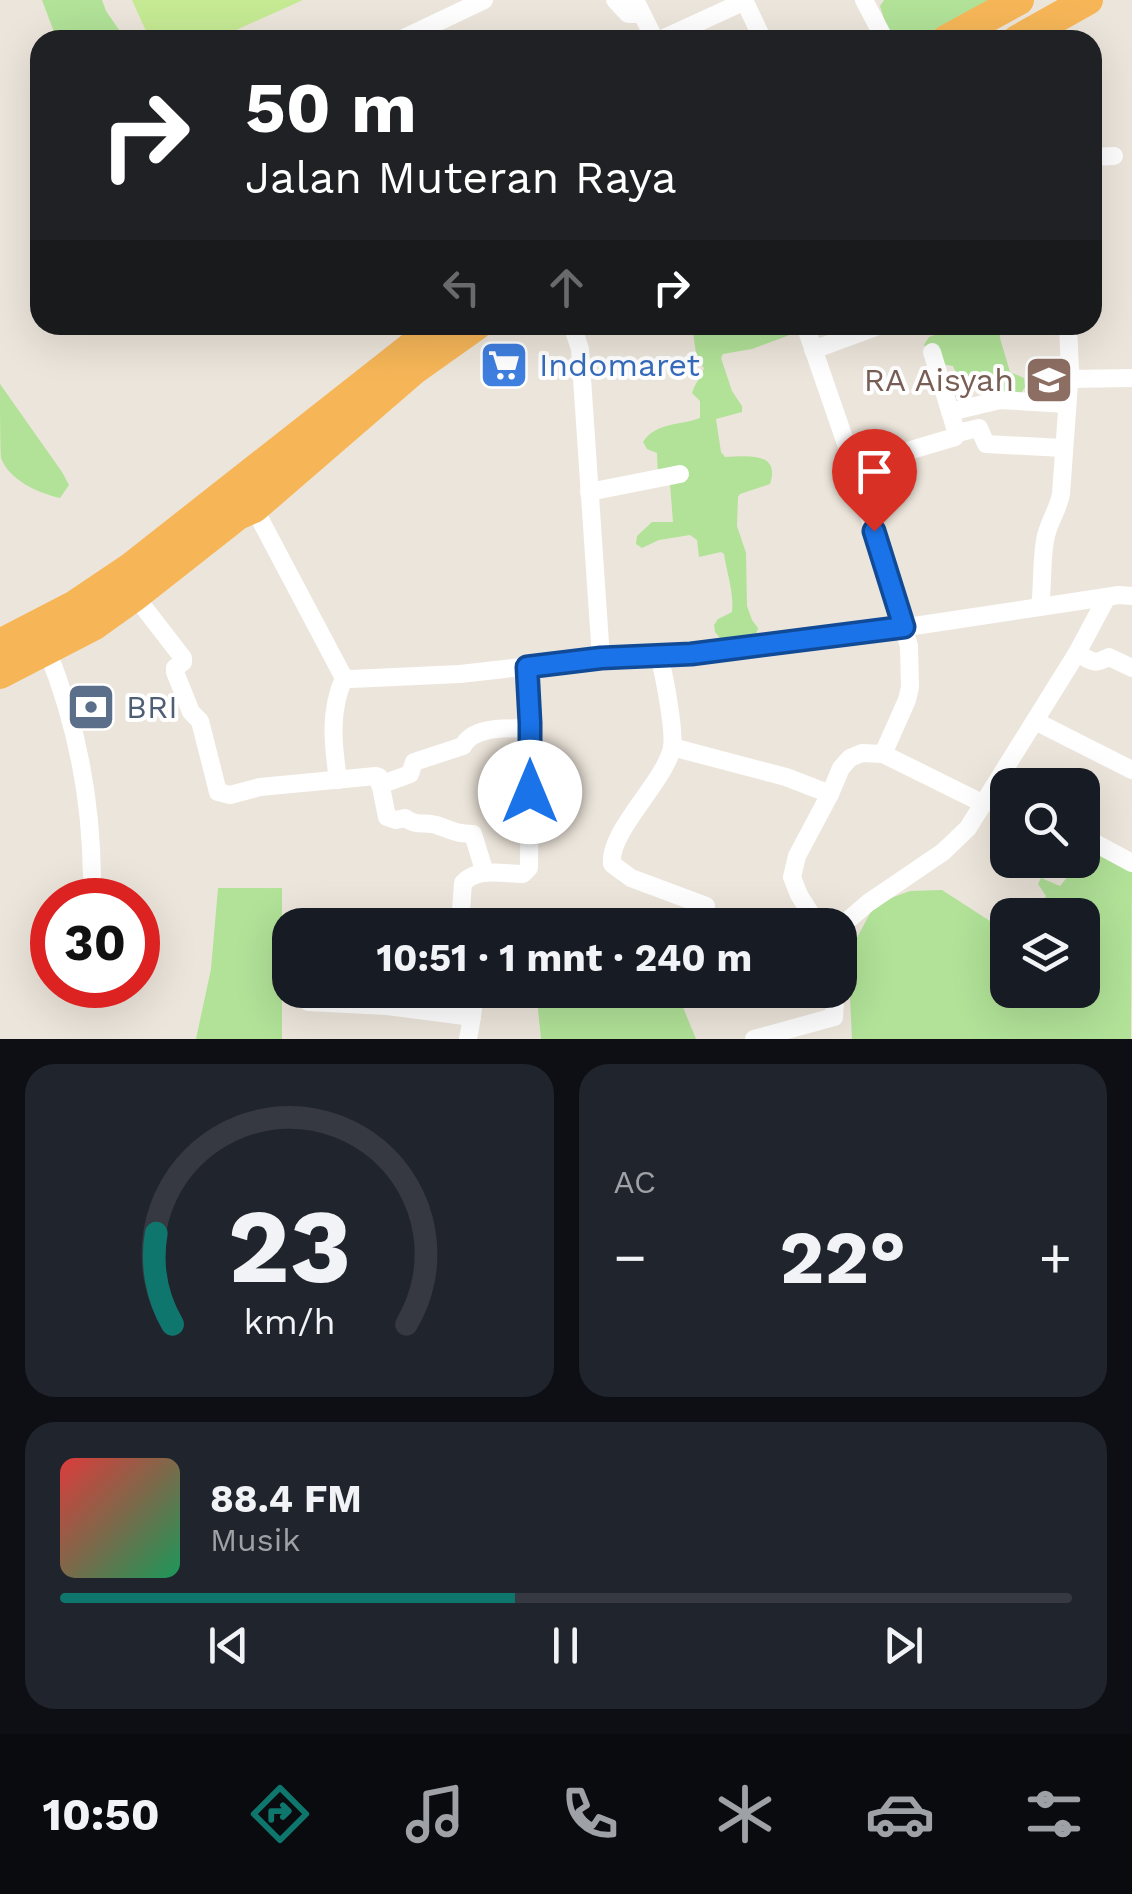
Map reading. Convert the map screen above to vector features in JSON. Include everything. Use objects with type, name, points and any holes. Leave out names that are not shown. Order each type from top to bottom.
[{"type":"highway","points":[[964,30],[1018,0]]},
{"type":"highway","points":[[1036,30],[1088,0]]},
{"type":"highway","points":[[0,644],[75,605],[130,568],[426,335]]},
{"type":"highway","points":[[0,674],[93,626],[136,596],[238,515],[254,508],[415,369],[463,335]]},
{"type":"street","points":[[421,30],[484,0]]},
{"type":"street","points":[[614,0],[628,14],[638,7],[651,30]]},
{"type":"street","points":[[864,0],[880,30]]},
{"type":"street","points":[[679,30],[744,1],[758,30]]},
{"type":"street","points":[[1102,157],[1114,156]]},
{"type":"street","points":[[575,335],[580,349],[601,658]]},
{"type":"street","points":[[809,335],[910,646],[908,700],[883,754]]},
{"type":"street","points":[[814,350],[854,335]]},
{"type":"street","points":[[1040,607],[1045,536],[1060,502],[1068,404],[1068,335]]},
{"type":"street","points":[[932,352],[956,433]]},
{"type":"street","points":[[1069,379],[1132,378]]},
{"type":"street","points":[[950,412],[1000,400],[1068,404]]},
{"type":"street","points":[[854,468],[977,428],[986,444],[1063,448]]},
{"type":"street","points":[[589,492],[680,474]]},
{"type":"street","points":[[254,508],[344,678],[335,702],[332,727],[338,780]]},
{"type":"street","points":[[136,596],[183,658],[175,672],[189,707],[200,722],[218,792],[230,794],[260,787],[375,775],[379,777],[385,812],[391,819],[405,818],[414,825],[434,824],[452,833],[474,834],[484,873]]},
{"type":"street","points":[[344,678],[460,674],[601,658],[691,654],[1132,596]]},
{"type":"street","points":[[1010,768],[1107,597]]},
{"type":"street","points":[[47,650],[63,690],[85,776],[92,876]]},
{"type":"street","points":[[1077,653],[1099,663],[1109,657],[1132,668]]},
{"type":"street","points":[[659,656],[666,682],[672,747],[610,857],[612,864],[631,878],[706,906]]},
{"type":"street","points":[[461,908],[463,883],[471,875],[523,874],[529,868],[527,667]]},
{"type":"street","points":[[1035,721],[1132,770]]},
{"type":"street","points":[[380,784],[410,774],[414,762],[460,747],[474,734],[530,728]]},
{"type":"street","points":[[672,747],[786,777],[830,794]]},
{"type":"street","points":[[807,908],[792,877],[793,865],[841,768],[850,758],[862,753],[883,754],[990,794]]},
{"type":"street","points":[[857,913],[958,840],[990,802]]},
{"type":"street","points":[[1100,846],[1132,864]]},
{"type":"street","points":[[402,1008],[472,1017]]},
{"type":"street","points":[[468,1039],[473,1008]]},
{"type":"street","points":[[754,1039],[834,1017],[835,1008]]},
{"type":"green space","points":[[42,0],[102,0],[119,30],[53,30]]},
{"type":"green space","points":[[132,0],[303,0],[236,30],[146,30]]},
{"type":"green space","points":[[884,0],[1014,0],[967,30],[888,30],[880,6]]},
{"type":"green space","points":[[693,335],[790,335],[752,349],[723,354],[721,358],[742,412],[716,419],[721,452],[725,457],[759,458],[771,466],[772,473],[770,484],[738,497],[737,526],[746,553],[747,606],[758,628],[756,635],[735,639],[720,638],[714,625],[732,612],[724,554],[699,557],[697,540],[690,535],[659,540],[642,548],[636,544],[637,536],[652,522],[673,522],[670,484],[658,478],[657,453],[647,449],[643,442],[661,428],[700,418],[700,401],[692,393],[704,368],[697,360]]},
{"type":"green space","points":[[1000,335],[1010,372],[1024,378],[1025,387],[1021,393],[1003,392],[993,379],[961,384],[953,366],[935,363],[924,345],[929,337]]},
{"type":"green space","points":[[0,384],[69,485],[60,498],[25,484],[5,466],[1,458]]},
{"type":"green space","points":[[1100,852],[1132,868],[1131,1039],[852,1039],[851,1008],[857,1008],[857,938],[875,904],[910,891],[942,890],[990,921],[990,1008],[1100,1008],[1100,898],[1045,898],[1038,884],[1041,878],[1060,886],[1066,878],[1100,878]]},
{"type":"green space","points":[[218,888],[282,888],[282,908],[272,908],[272,1008],[282,1008],[282,1039],[196,1039],[211,969]]},
{"type":"green space","points":[[538,1008],[683,1008],[696,1039],[541,1039]]},
{"type":"place","name":"Indomaret","points":[[504,365]]},
{"type":"place","name":"RA Aisyah","points":[[1049,380]]},
{"type":"place","name":"BRI","points":[[91,707]]},
{"type":"route","points":[[530,792],[527,667],[601,658],[691,654],[904,627],[874,531]]}]
